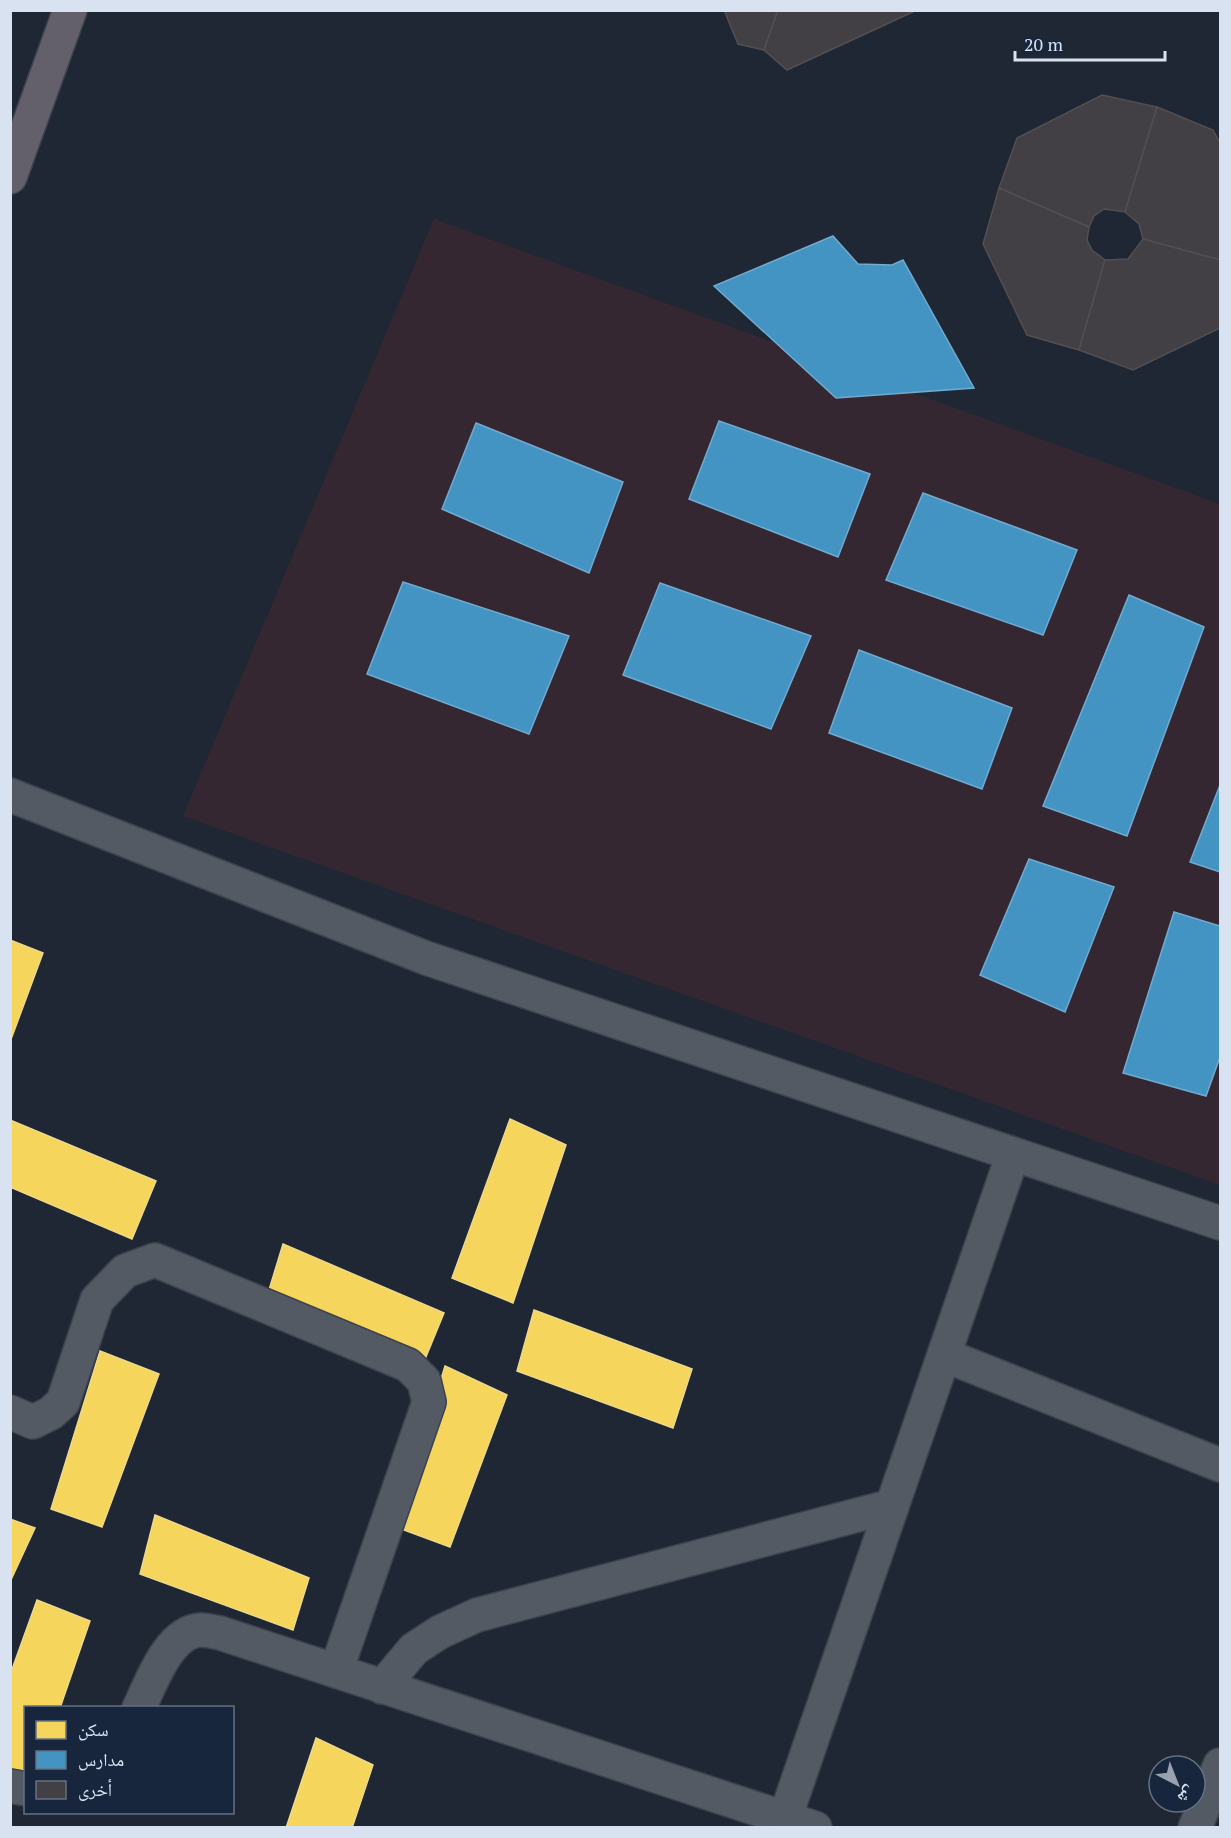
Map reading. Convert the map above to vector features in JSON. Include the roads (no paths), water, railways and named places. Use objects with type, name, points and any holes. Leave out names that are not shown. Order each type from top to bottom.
[{"type":"main road","points":[[14,159],[70,10]]},
{"type":"street","points":[[10,795],[426,958],[1221,1223]]},
{"type":"street","points":[[140,1706],[170,1647],[187,1634],[199,1630],[220,1633],[800,1823],[892,1506],[1013,1154]]},
{"type":"street","points":[[10,1412],[33,1422],[51,1413],[63,1402],[97,1300],[125,1271],[155,1260],[408,1365],[424,1381],[429,1402],[336,1671]]},
{"type":"street","points":[[944,1355],[1221,1466]]},
{"type":"street","points":[[382,1687],[414,1649],[440,1632],[477,1615],[892,1506]]},
{"type":"street","points":[[1195,1827],[1221,1765]]}]
